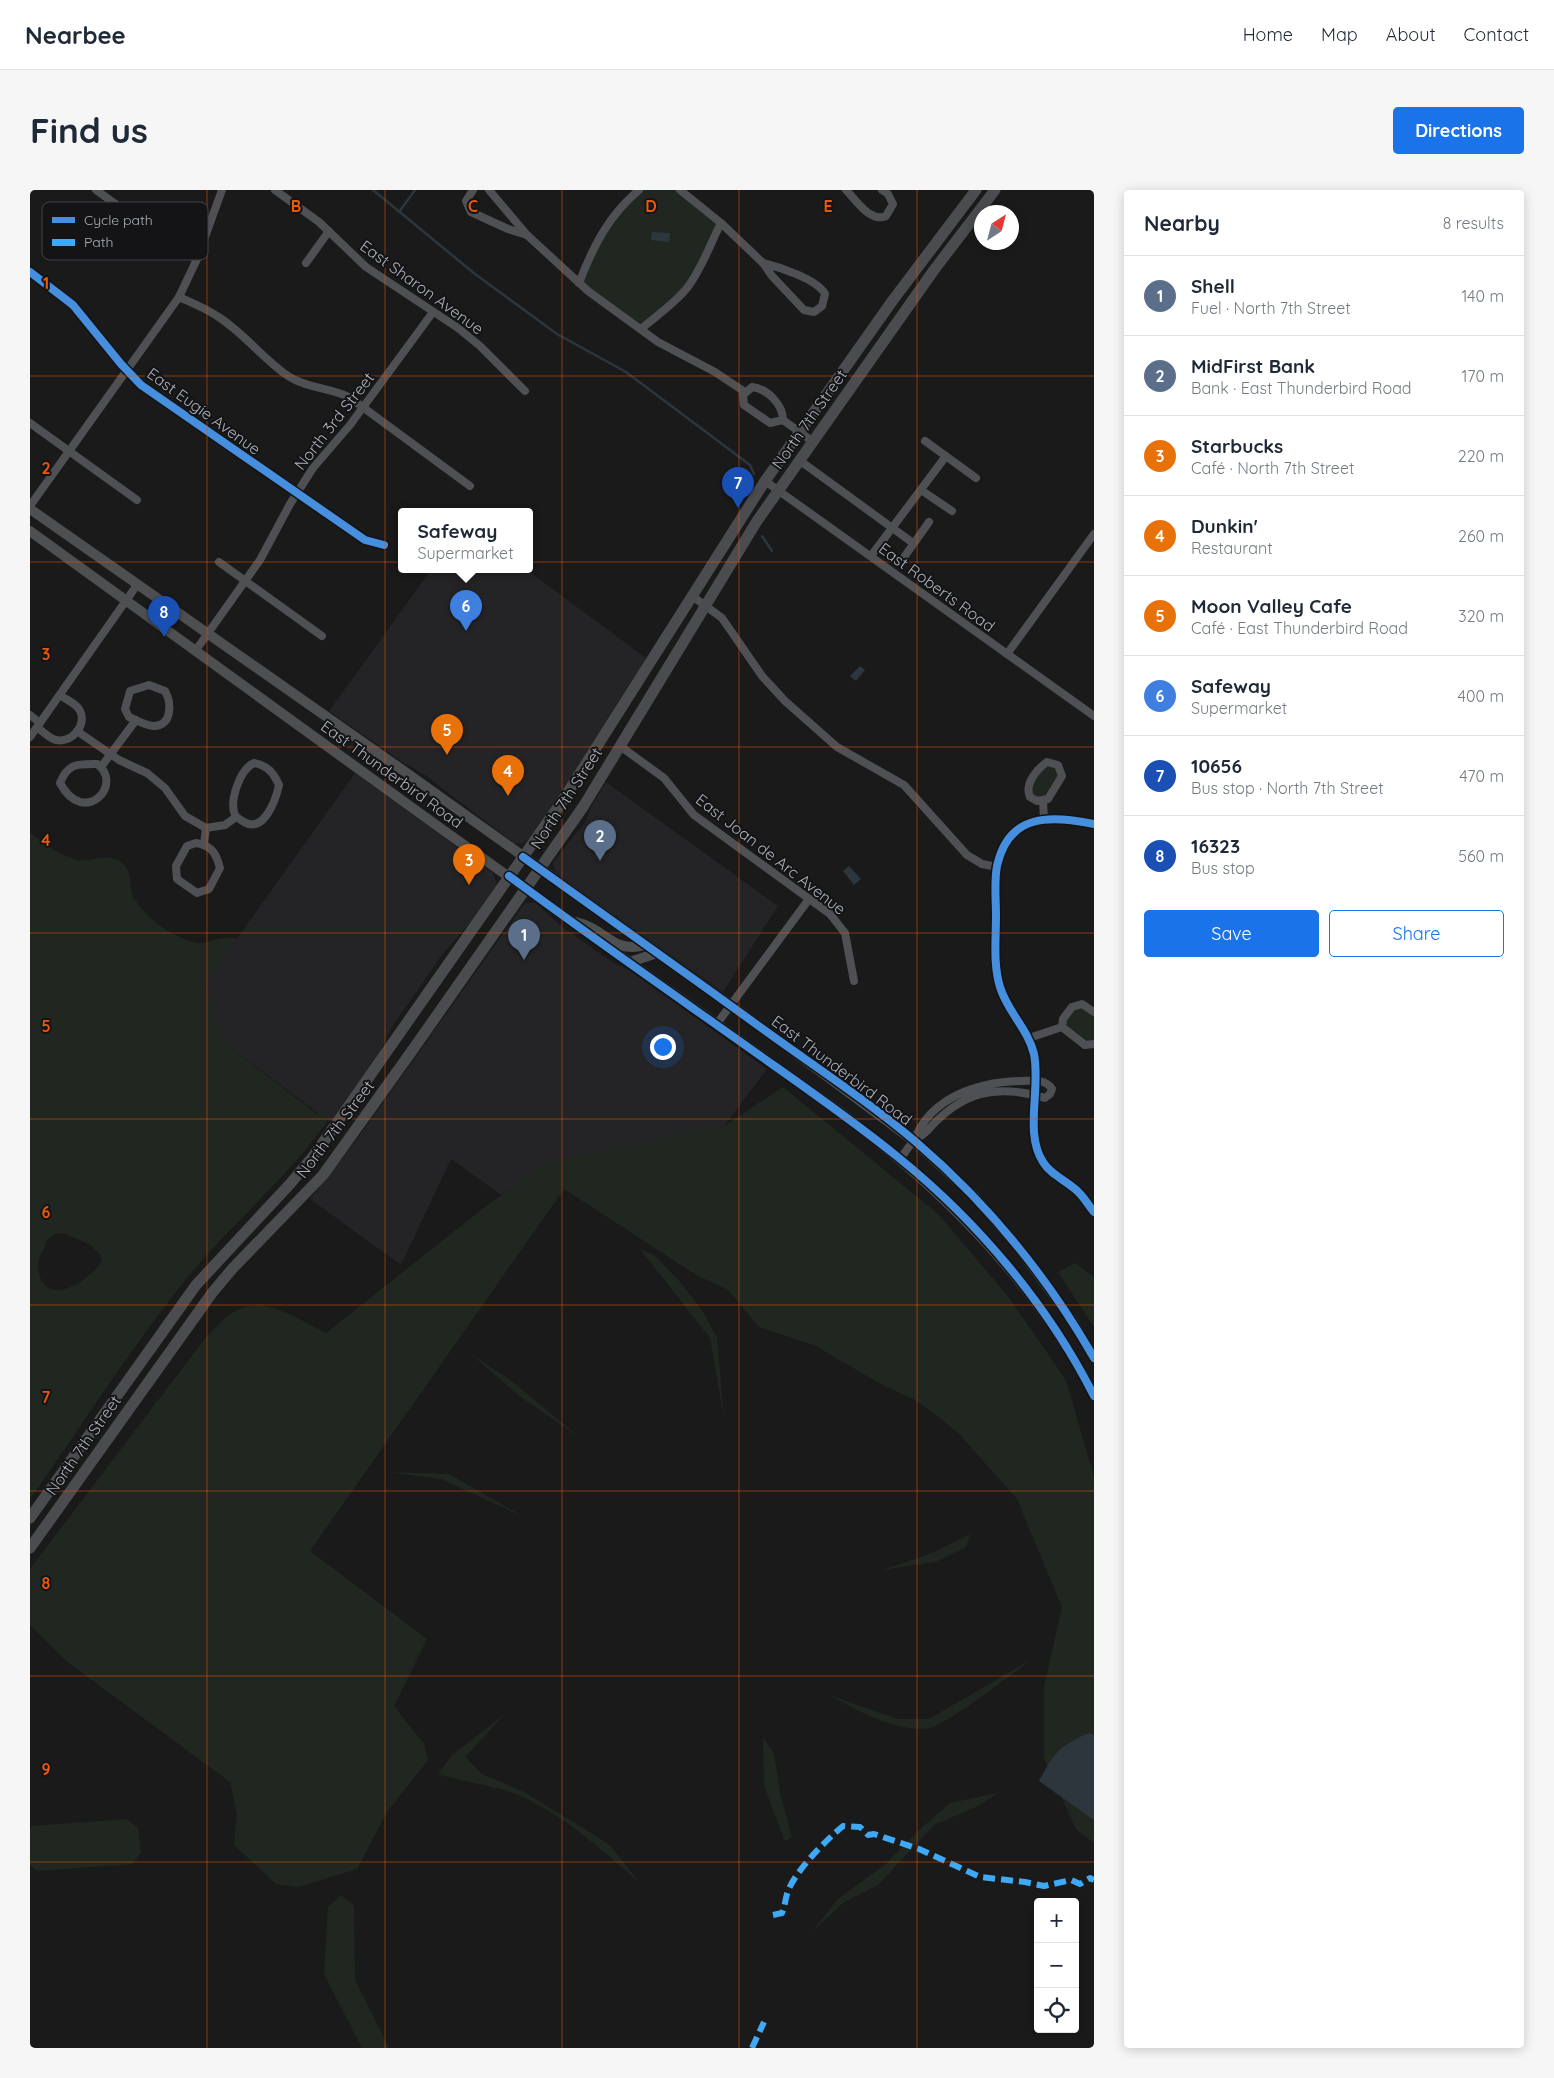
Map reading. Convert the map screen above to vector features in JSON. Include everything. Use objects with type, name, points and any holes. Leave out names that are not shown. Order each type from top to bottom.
[{"type":"main road","name":"North 7th Street","points":[[30,1518],[196,1285],[290,1184],[315,1154],[563,800],[764,481],[894,300],[976,190]]},
{"type":"main road","name":"North 7th Street","points":[[30,1548],[221,1282],[325,1172],[583,807],[742,545],[778,490],[907,309],[995,190]]},
{"type":"main road","points":[[894,300],[907,309]]},
{"type":"main road","name":"East Thunderbird Road","points":[[30,508],[731,1005],[914,1141],[975,1197],[1022,1251],[1073,1322],[1094,1358]]},
{"type":"main road","name":"East Thunderbird Road","points":[[30,531],[570,921],[839,1111],[900,1159],[957,1211],[1007,1266],[1058,1334],[1094,1396]]},
{"type":"main road","points":[[570,921],[590,925],[623,948],[632,949],[646,945]]},
{"type":"main road","points":[[630,962],[657,953]]},
{"type":"street","points":[[96,190],[113,202]]},
{"type":"street","points":[[208,229],[222,190]]},
{"type":"street","name":"East Sharon Avenue","points":[[275,190],[329,231],[366,267],[480,346],[525,391]]},
{"type":"street","points":[[473,190],[466,201],[471,212],[508,229],[527,235]]},
{"type":"street","points":[[489,190],[527,235],[579,283],[641,329],[745,392]]},
{"type":"street","points":[[579,283],[603,230],[620,207],[639,190]]},
{"type":"street","points":[[680,190],[692,193],[763,263],[772,276],[804,310],[814,312],[822,306],[825,294],[818,286],[779,267],[763,263]]},
{"type":"street","points":[[846,190],[872,216],[877,218],[886,216],[893,204],[888,194],[882,190]]},
{"type":"street","points":[[641,329],[674,302],[687,288],[701,266],[721,223]]},
{"type":"street","points":[[306,263],[329,231]]},
{"type":"street","points":[[30,508],[179,297],[197,260]]},
{"type":"street","name":"East Eugie Avenue","points":[[30,272],[72,305],[127,371],[141,384],[365,540],[384,545]]},
{"type":"street","points":[[179,297],[218,316],[289,377],[308,385],[349,397],[470,486]]},
{"type":"street","name":"North 3rd Street","points":[[196,650],[260,560],[313,468],[363,408],[433,312]]},
{"type":"street","points":[[783,420],[770,423],[744,405],[745,392],[748,389],[757,388],[778,402],[781,407],[783,420],[812,441]]},
{"type":"street","points":[[30,423],[136,500]]},
{"type":"street","points":[[925,441],[976,478]]},
{"type":"street","points":[[871,556],[946,456]]},
{"type":"street","points":[[799,460],[913,543]]},
{"type":"street","name":"East Roberts Road","points":[[764,481],[1094,716]]},
{"type":"street","points":[[922,490],[952,511]]},
{"type":"street","points":[[902,560],[929,522]]},
{"type":"street","points":[[1007,654],[1094,534]]},
{"type":"street","points":[[219,562],[322,636]]},
{"type":"street","points":[[30,737],[137,585]]},
{"type":"street","points":[[692,596],[707,605],[722,618],[762,676],[785,701],[837,747],[904,785],[967,855],[982,864],[997,867]]},
{"type":"street","points":[[149,685],[165,691],[171,705],[169,714],[162,724],[153,726],[136,720],[129,717],[125,709],[130,691],[149,685]]},
{"type":"street","points":[[30,715],[54,739],[64,740],[77,731],[82,718],[78,708],[60,695]]},
{"type":"street","points":[[101,767],[136,720]]},
{"type":"street","points":[[77,731],[111,755],[152,777],[165,788],[186,816],[206,828],[225,825],[236,817]]},
{"type":"street","name":"East Joan de Arc Avenue","points":[[620,746],[664,778],[694,815],[830,914],[845,933],[854,982]]},
{"type":"street","points":[[1053,762],[1058,765],[1062,776],[1052,794],[1043,801],[1030,797],[1029,788],[1043,765],[1053,762]]},
{"type":"street","points":[[254,763],[264,765],[274,773],[279,785],[268,815],[257,823],[246,824],[236,817],[233,808],[238,781],[243,771],[254,763]]},
{"type":"street","points":[[97,764],[101,767],[107,773],[108,781],[96,800],[86,804],[77,802],[66,794],[60,783],[65,771],[71,766],[97,764]]},
{"type":"street","points":[[1043,801],[1044,820]]},
{"type":"street","points":[[1093,1207],[1077,1190],[1043,1163],[1034,1140],[1037,1095],[1036,1067],[1029,1038],[1000,988],[995,967],[997,867],[1003,848],[1013,834],[1029,822],[1054,818],[1094,824]]},
{"type":"street","points":[[204,844],[206,828]]},
{"type":"street","points":[[196,843],[204,844],[209,846],[217,856],[220,868],[209,889],[197,892],[186,887],[177,879],[176,866],[187,846],[196,843]]},
{"type":"street","points":[[716,1025],[809,899]]},
{"type":"street","points":[[1062,1027],[1063,1019],[1072,1007],[1082,1004],[1094,1012]]},
{"type":"street","points":[[1029,1038],[1062,1027]]},
{"type":"street","points":[[1062,1027],[1085,1045],[1094,1044]]},
{"type":"street","points":[[900,1159],[914,1141],[947,1110],[970,1098],[1002,1090],[1018,1090],[1048,1097],[1052,1089],[1043,1082],[1002,1081],[970,1089],[951,1098],[932,1112],[919,1127],[914,1141]]},
{"type":"shaded area","points":[[639,190],[680,190],[721,223],[692,280],[641,329],[579,283],[599,236]]},
{"type":"shaded area","points":[[652,232],[670,233],[669,242],[651,240]]},
{"type":"shaded area","points":[[429,573],[531,573],[646,658],[567,784],[529,839],[522,844],[514,843],[425,775],[404,763],[329,711]]},
{"type":"shaded area","points":[[860,666],[865,670],[856,681],[850,676]]},
{"type":"shaded area","points":[[1047,762],[1062,770],[1052,794],[1037,801],[1029,788]]},
{"type":"shaded area","points":[[355,773],[493,873],[497,884],[471,922],[444,952],[391,1028],[380,1052],[330,1122],[230,1047],[211,1018],[211,998],[204,985]]},
{"type":"shaded area","points":[[606,782],[778,906],[723,992],[556,873],[553,865],[554,861],[586,821],[591,807]]},
{"type":"shaded area","points":[[30,833],[52,849],[77,860],[113,858],[118,860],[127,868],[131,890],[140,907],[159,925],[174,934],[196,943],[223,938],[237,939],[204,985],[211,998],[211,1018],[230,1047],[317,1114],[326,1114],[330,1117],[281,1178],[191,1273],[129,1356],[30,1499]],"holes":[[[64,1233],[92,1246],[100,1255],[102,1261],[88,1277],[68,1288],[58,1290],[49,1288],[42,1282],[38,1265],[47,1240],[55,1234]]]},
{"type":"shaded area","points":[[849,866],[861,879],[854,885],[843,871]]},
{"type":"shaded area","points":[[525,903],[536,903],[561,926],[612,962],[629,970],[767,1069],[724,1126],[548,1163],[501,1195],[451,1159],[401,1265],[310,1199],[355,1142]]},
{"type":"shaded area","points":[[1077,1005],[1094,1012],[1094,1044],[1092,1045],[1065,1030],[1063,1019]]},
{"type":"shaded area","points":[[783,1087],[938,1214],[1007,1295],[1066,1380],[1094,1477],[1094,1843],[1076,1829],[1044,1759],[1044,1687],[1062,1607],[1017,1499],[960,1435],[935,1414],[913,1399],[884,1386],[816,1346],[759,1327],[727,1289],[698,1276],[564,1189],[310,1551],[427,1639],[394,1706],[424,1744],[428,1760],[387,1812],[357,1869],[298,1887],[276,1884],[234,1845],[237,1814],[230,1782],[66,1661],[30,1625],[30,1569],[206,1337],[235,1311],[258,1306],[270,1308],[294,1316],[326,1333],[490,1203],[547,1163],[680,1133],[724,1126]]},
{"type":"shaded area","points":[[640,1249],[654,1255],[682,1284],[703,1312],[717,1338],[724,1418],[710,1338]]},
{"type":"shaded area","points":[[1075,1263],[1094,1277],[1094,1327],[1058,1272]]},
{"type":"shaded area","points":[[470,1353],[513,1382],[580,1438],[518,1395]]},
{"type":"shaded area","points":[[387,1472],[449,1474],[524,1517],[441,1479]]},
{"type":"shaded area","points":[[970,1534],[966,1547],[935,1562],[882,1570],[933,1553]]},
{"type":"shaded area","points":[[1032,1659],[961,1711],[932,1727],[923,1729],[897,1726],[885,1722],[826,1694],[898,1719],[929,1719]]},
{"type":"shaded area","points":[[505,1714],[465,1757],[482,1774],[526,1793],[610,1845],[640,1883],[566,1822],[533,1802],[507,1791],[438,1774],[452,1755]]},
{"type":"shaded area","points":[[1089,1733],[1094,1735],[1094,1820],[1039,1781],[1058,1751]]},
{"type":"shaded area","points":[[763,1737],[774,1754],[780,1793],[792,1837],[785,1841],[764,1786]]},
{"type":"shaded area","points":[[998,1793],[978,1806],[934,1825],[878,1885],[844,1902],[812,1932],[838,1899],[887,1863],[919,1830],[950,1803]]},
{"type":"shaded area","points":[[127,1819],[138,1828],[141,1852],[132,1864],[37,1871],[30,1865],[30,1829],[32,1826]]},
{"type":"shaded area","points":[[341,1895],[354,1906],[355,1980],[389,2048],[362,2048],[324,1974],[328,1907]]},
{"type":"waterway","points":[[373,190],[475,274],[557,334],[626,372],[750,465],[754,474]]},
{"type":"waterway","points":[[399,212],[415,190]]},
{"type":"waterway","points":[[762,536],[772,551]]},
{"type":"marked path","points":[[773,1915],[782,1913],[790,1886],[803,1867],[819,1848],[843,1826],[860,1827],[868,1835],[874,1834],[919,1849],[980,1877],[1044,1886],[1071,1880],[1080,1884],[1090,1878],[1094,1880]]},
{"type":"marked path","points":[[752,2048],[764,2022]]},
{"type":"cycle path","points":[[30,272],[73,305],[121,364],[141,385],[365,540],[384,545]]},
{"type":"cycle path","points":[[1094,824],[1078,821],[1048,820],[1034,822],[1022,827],[1011,836],[1003,848],[997,866],[995,884],[996,969],[1003,996],[1027,1036],[1034,1054],[1036,1068],[1034,1124],[1037,1150],[1046,1166],[1078,1191],[1094,1212]]},
{"type":"cycle path","points":[[523,857],[843,1086],[916,1142],[967,1190],[1014,1242],[1056,1298],[1094,1358]]},
{"type":"cycle path","points":[[509,876],[842,1114],[928,1183],[956,1209],[1009,1267],[1055,1329],[1076,1362],[1094,1396]]},
{"type":"place","name":"10656","points":[[738,508]]},
{"type":"place","name":"Safeway","points":[[466,631]]},
{"type":"place","name":"16323","points":[[164,637]]},
{"type":"place","name":"Moon Valley Cafe","points":[[447,755]]},
{"type":"place","name":"Dunkin'","points":[[508,796]]},
{"type":"place","name":"MidFirst Bank","points":[[600,861]]},
{"type":"place","name":"Starbucks","points":[[469,885]]},
{"type":"place","name":"Shell","points":[[524,960]]}]
